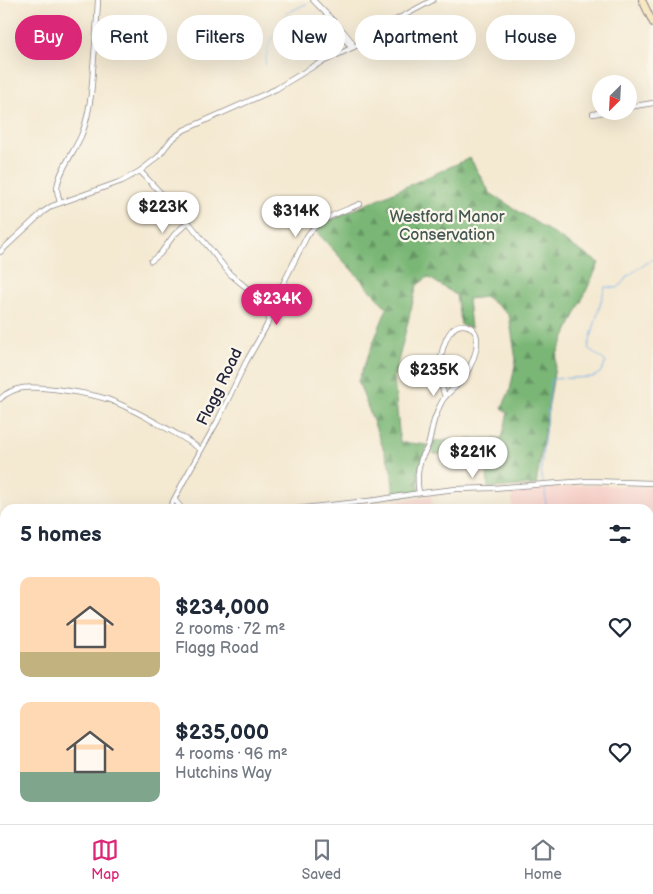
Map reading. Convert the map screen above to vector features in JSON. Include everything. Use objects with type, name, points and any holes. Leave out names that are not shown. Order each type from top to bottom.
[{"type":"main road","points":[[642,0],[653,23]]},
{"type":"street","points":[[60,203],[57,190],[58,182],[77,146],[90,107],[98,0]]},
{"type":"street","points":[[313,0],[344,32],[352,42],[353,47]]},
{"type":"street","points":[[0,252],[52,206],[122,181],[140,171],[158,157],[172,140],[184,130],[268,93],[314,66],[370,38],[392,22],[433,0]]},
{"type":"street","points":[[638,106],[653,103]]},
{"type":"street","points":[[140,171],[188,222],[225,269],[266,304],[270,310]]},
{"type":"street","name":"Flagg Road","points":[[172,504],[267,325],[270,310],[307,236],[318,223],[360,204]]},
{"type":"street","points":[[151,261],[160,254],[172,238],[188,222]]},
{"type":"street","points":[[419,493],[419,465],[428,445],[435,416],[445,397],[462,380],[475,354],[476,335],[473,330],[466,326],[461,325],[453,329],[441,356],[441,385],[445,397]]},
{"type":"street","points":[[0,398],[18,388],[33,386],[75,392],[107,400],[133,410],[202,450]]},
{"type":"street","points":[[358,504],[419,493],[456,489],[512,487],[580,481],[653,483]]},
{"type":"street","points":[[174,500],[178,504]]},
{"type":"shaded area","points":[[585,485],[653,487],[653,504],[512,504],[511,491]]},
{"type":"shaded area","points":[[431,496],[432,504],[390,504],[390,502]]},
{"type":"green space","name":"Westford Manor Conservation","points":[[470,158],[490,193],[599,263],[557,354],[536,485],[488,488],[486,456],[434,454],[430,441],[502,438],[508,413],[502,408],[510,390],[516,360],[509,315],[486,297],[468,299],[471,328],[461,325],[456,295],[428,277],[417,285],[394,378],[400,442],[428,445],[418,471],[419,493],[394,497],[391,469],[358,381],[387,308],[313,228]]},
{"type":"waterway","points":[[265,65],[268,46],[287,13],[308,3]]},
{"type":"waterway","points":[[544,483],[541,470],[551,379],[593,377],[600,373],[606,362],[588,348],[605,287],[618,288],[629,275],[653,259]]},
{"type":"waterway","points":[[545,487],[546,504]]}]
